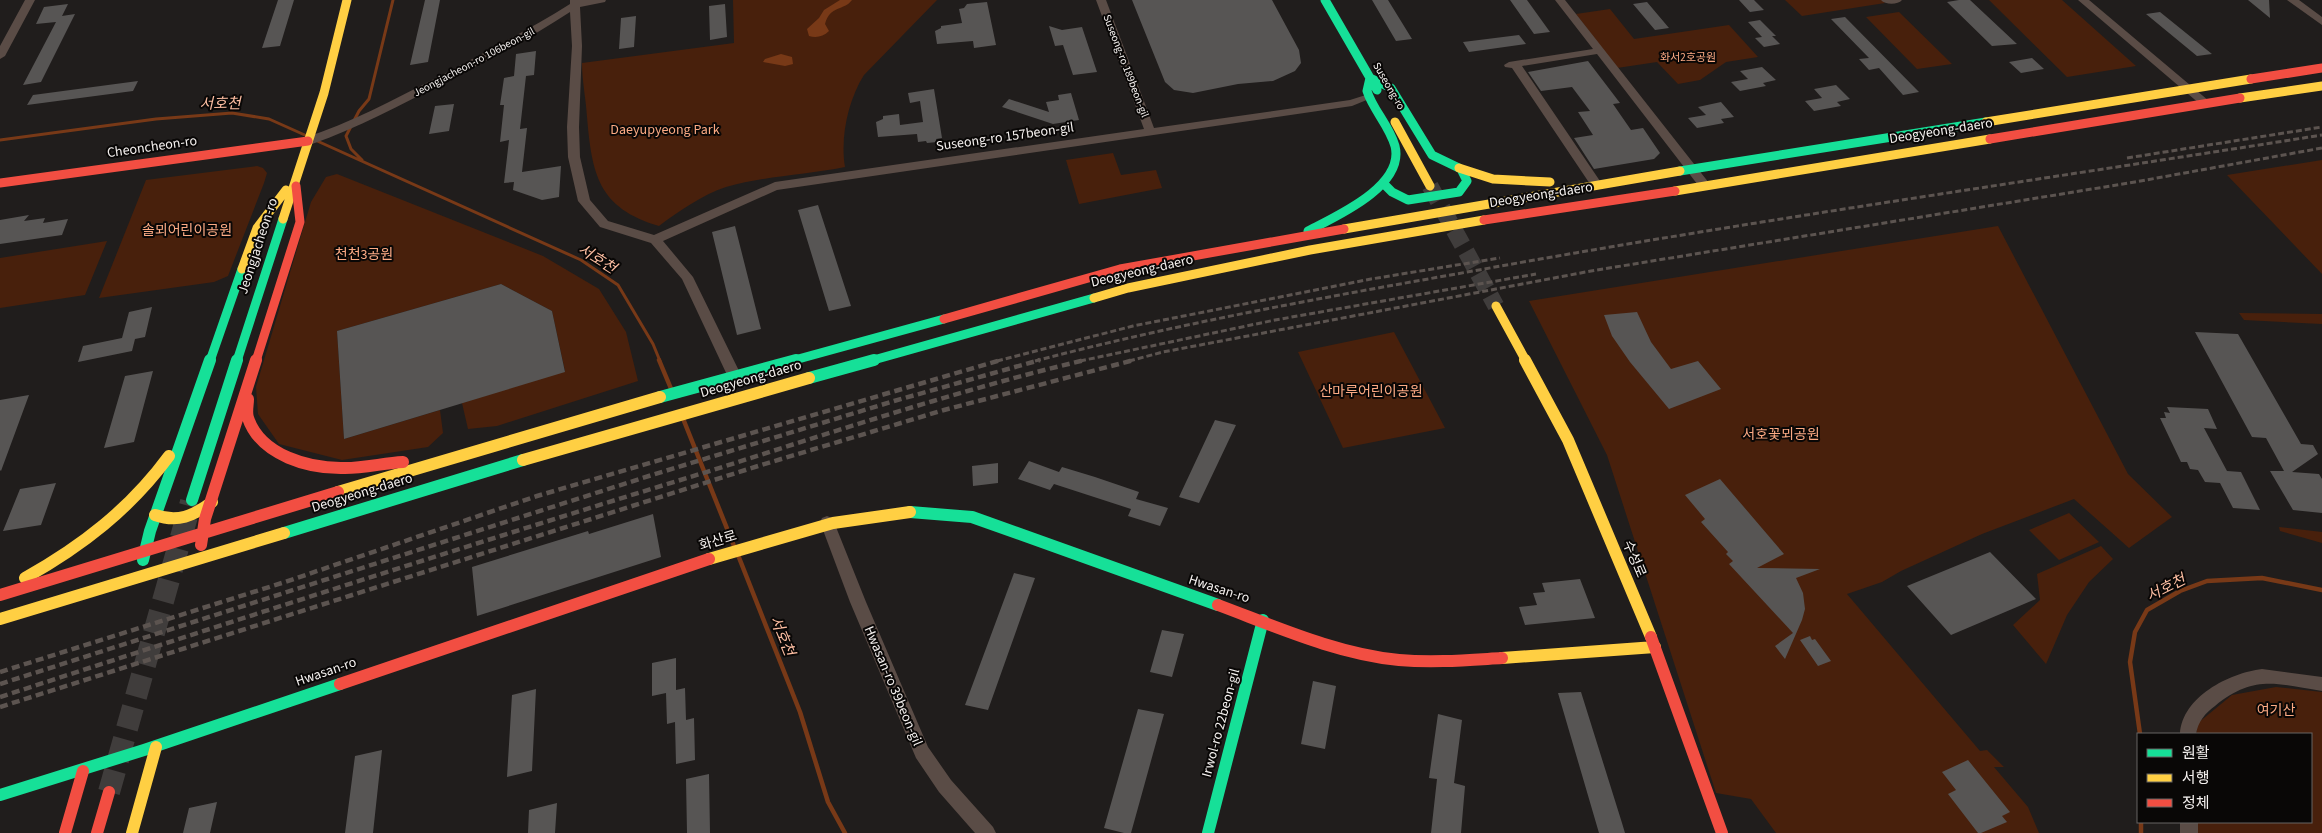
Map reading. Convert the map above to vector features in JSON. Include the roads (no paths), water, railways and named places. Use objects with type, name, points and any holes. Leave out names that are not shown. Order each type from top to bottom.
[{"type":"main road","name":"Jeongjacheon-ro","points":[[192,500],[324,93],[347,0]]},
{"type":"main road","name":"Suseong-ro","points":[[1325,0],[1430,186]]},
{"type":"main road","name":"Deogyeong-daero","points":[[0,593],[614,409],[730,379],[1120,269],[1594,182],[1691,169],[2187,88],[2322,68]]},
{"type":"main road","points":[[1295,238],[1358,202],[1384,184],[1396,157],[1394,143],[1369,98],[1367,91],[1370,78],[1391,88],[1432,156],[1462,171],[1496,181],[1528,183],[1594,182]]},
{"type":"main road","name":"Deogyeong-daero","points":[[0,619],[622,430],[1138,286],[1310,250],[1422,230],[1705,186],[2205,103],[2322,86]]},
{"type":"main road","name":"Cheoncheon-ro","points":[[0,183],[308,140]]},
{"type":"main road","points":[[1384,184],[1392,192],[1408,200],[1459,192],[1468,181],[1462,171]]},
{"type":"main road","points":[[198,559],[212,502],[300,222],[295,179]]},
{"type":"main road","points":[[141,576],[145,550],[156,515],[257,228],[295,179]]},
{"type":"main road","name":"수성로","points":[[1496,306],[1568,440],[1655,647],[1722,833]]},
{"type":"main road","points":[[248,389],[248,418],[257,433],[267,446],[300,462],[338,468],[399,462],[435,462]]},
{"type":"main road","points":[[0,593],[65,557],[136,500],[159,473],[186,429]]},
{"type":"main road","points":[[156,515],[168,522],[180,522],[196,514],[212,502]]},
{"type":"main road","name":"Hwasan-ro","points":[[783,536],[827,522],[864,515],[898,511],[948,512],[972,517],[1110,565],[1177,592],[1356,652],[1408,661],[1464,661],[1655,647]]},
{"type":"main road","name":"화산로","points":[[661,574],[783,536]]},
{"type":"main road","name":"Hwasan-ro","points":[[0,795],[156,747],[434,650],[661,574]]},
{"type":"main road","name":"Irwol-ro 22beon-gil","points":[[1208,833],[1263,620]]},
{"type":"main road","points":[[132,833],[156,747]]},
{"type":"main road","points":[[65,833],[83,771]]},
{"type":"main road","points":[[97,833],[109,792]]},
{"type":"street","points":[[0,56],[30,0]]},
{"type":"street","points":[[602,0],[575,3],[577,46],[573,127],[574,158],[584,201],[604,224],[655,240],[687,277],[730,379]]},
{"type":"street","name":"Suseong-ro 189beon-gil","points":[[1101,0],[1150,131]]},
{"type":"street","points":[[1560,0],[1705,186]]},
{"type":"street","points":[[1886,0],[1897,0]]},
{"type":"street","points":[[2083,0],[2205,103]]},
{"type":"street","points":[[2292,0],[2322,22]]},
{"type":"street","name":"Jeongjacheon-ro 106beon-gil","points":[[308,140],[341,130],[371,116],[531,33],[575,3]]},
{"type":"street","points":[[1594,182],[1512,65],[1600,51]]},
{"type":"street","name":"Suseong-ro 157beon-gil","points":[[655,240],[775,186],[1343,104],[1369,98]]},
{"type":"street","name":"Hwasan-ro 39beon-gil","points":[[827,522],[858,602],[922,752],[945,786],[987,833]]},
{"type":"street","points":[[2188,733],[2188,728],[2197,711],[2225,688],[2242,680],[2258,675],[2322,684]]},
{"type":"waterway","points":[[362,160],[351,149],[346,136],[359,111],[369,99],[393,0]]},
{"type":"waterway","name":"서호천","points":[[0,140],[156,119],[232,113],[269,119],[307,136]]},
{"type":"waterway","name":"서호천","points":[[315,140],[581,260],[618,285],[653,344],[660,361]]},
{"type":"waterway","name":"서호천","points":[[659,360],[672,391]]},
{"type":"waterway","name":"서호천","points":[[682,416],[734,546]]},
{"type":"waterway","name":"서호천","points":[[738,555],[800,712],[828,802],[845,833]]},
{"type":"waterway","name":"서호천","points":[[2140,733],[2130,662],[2135,632],[2147,610],[2180,591],[2207,581],[2262,578],[2322,590]]},
{"type":"waterway","name":"서호천","points":[[2141,823],[2141,833]]},
{"type":"tunnel","points":[[1430,186],[1496,306]]},
{"type":"tunnel","points":[[109,792],[191,502]]},
{"type":"railway","points":[[2127,158],[2322,127]]},
{"type":"railway","points":[[1035,361],[1089,347],[1253,312],[1579,252],[1791,217],[2322,135]]},
{"type":"railway","points":[[1129,361],[1163,352],[1591,271],[2135,182],[2322,148]]},
{"type":"railway","points":[[997,361],[1133,326],[1371,279],[1500,258]]},
{"type":"railway","points":[[1080,361],[1275,320],[1536,274]]},
{"type":"railway","points":[[0,672],[285,582],[537,496],[1001,360]]},
{"type":"railway","points":[[0,684],[652,475],[894,401],[1040,360]]},
{"type":"railway","points":[[0,697],[852,426],[991,384],[1085,360]]},
{"type":"railway","points":[[0,707],[758,466],[944,410],[1134,360]]},
{"type":"park label","name":"화서2호공원","points":[[1688,57]]},
{"type":"park label","name":"Daeyupyeong Park","points":[[665,130]]},
{"type":"park label","name":"솔뫼어린이공원","points":[[187,231]]},
{"type":"park label","name":"천천3공원","points":[[364,255]]},
{"type":"park label","name":"산마루어린이공원","points":[[1371,392]]},
{"type":"park label","name":"서호꽃뫼공원","points":[[1781,435]]},
{"type":"park label","name":"여기산","points":[[2276,711]]}]
